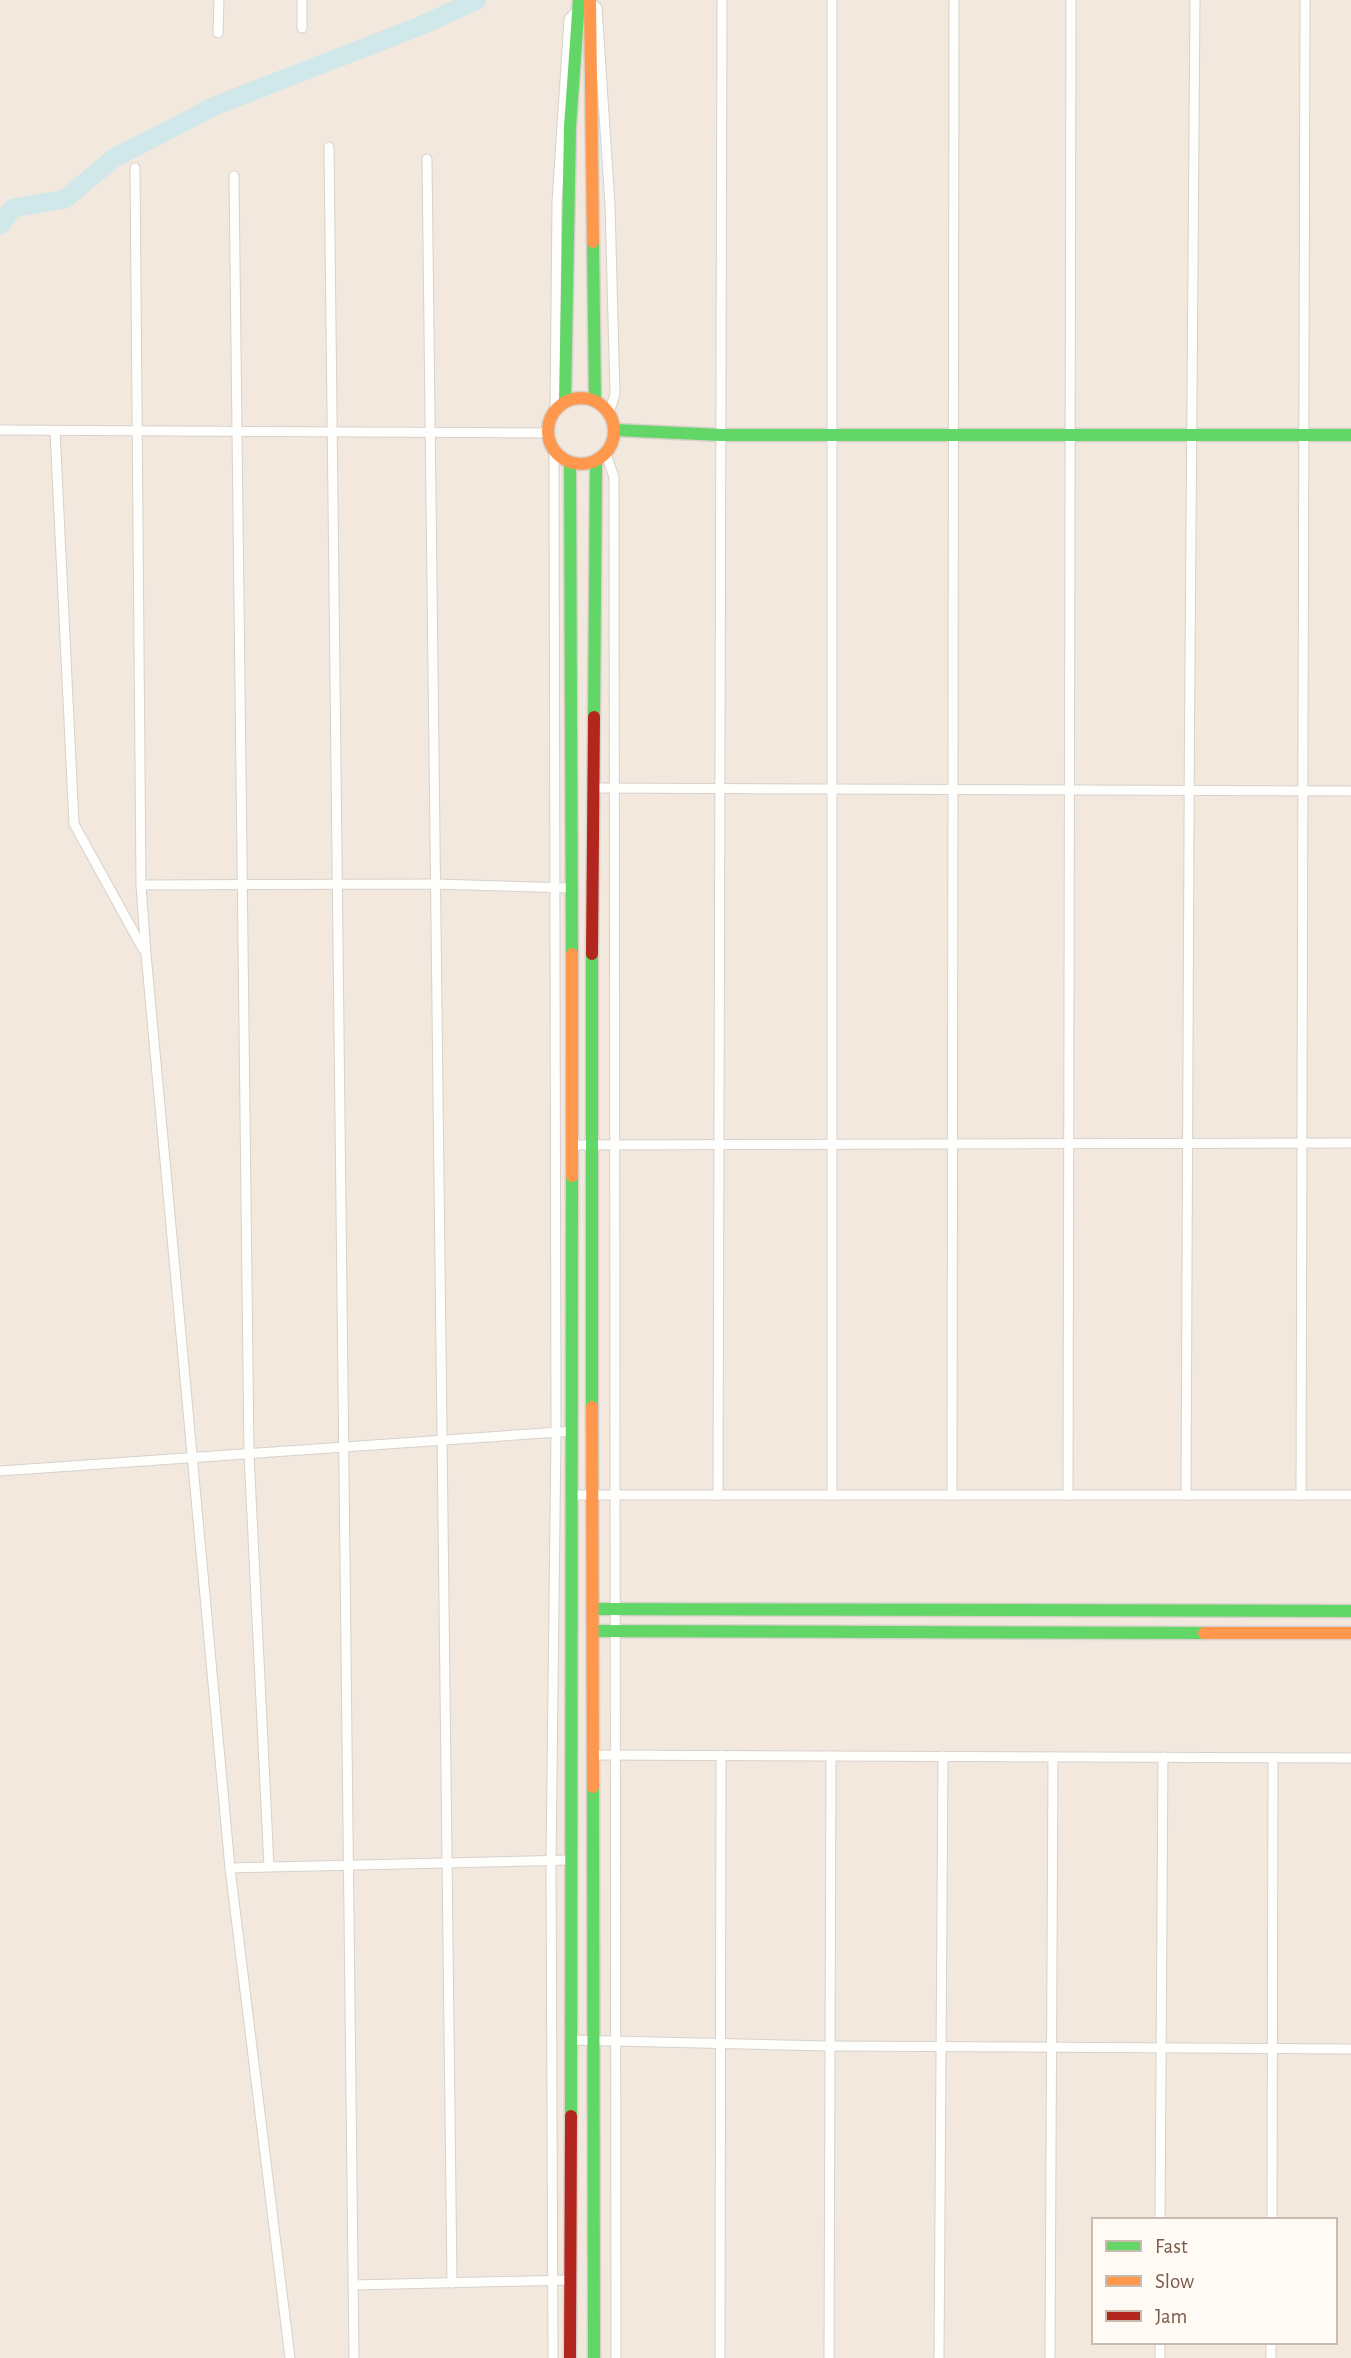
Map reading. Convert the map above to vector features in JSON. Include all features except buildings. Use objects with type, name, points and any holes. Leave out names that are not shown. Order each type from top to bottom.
[{"type":"main road","points":[[590,0],[595,400]]},
{"type":"main road","points":[[560,405],[580,397],[595,400],[609,413],[615,430],[613,443],[601,458],[583,465],[570,463],[554,452],[548,433],[560,405],[570,127],[578,5]]},
{"type":"main road","points":[[615,430],[721,435],[1351,435]]},
{"type":"main road","points":[[594,2358],[594,1495],[591,1145],[593,788],[601,458]]},
{"type":"main road","points":[[570,463],[573,1431],[569,1860],[570,2358]]},
{"type":"main road","points":[[593,1609],[1351,1611]]},
{"type":"main road","points":[[593,1631],[1351,1633]]},
{"type":"street","points":[[218,33],[219,0]]},
{"type":"street","points":[[302,0],[302,28]]},
{"type":"street","points":[[590,0],[597,8],[609,192],[615,394],[609,413]]},
{"type":"street","points":[[832,0],[832,1495]]},
{"type":"street","points":[[952,1495],[954,0]]},
{"type":"street","points":[[1068,1495],[1071,1144],[1071,0]]},
{"type":"street","points":[[1186,1495],[1191,790],[1189,435],[1195,0]]},
{"type":"street","points":[[1301,1495],[1305,0]]},
{"type":"street","points":[[718,1494],[722,1]]},
{"type":"street","points":[[329,147],[339,884],[346,1866],[354,2358]]},
{"type":"street","points":[[427,159],[452,2283]]},
{"type":"street","points":[[135,168],[141,885],[190,1458],[230,1868],[290,2358]]},
{"type":"street","points":[[234,176],[249,1454],[269,1867]]},
{"type":"street","points":[[0,430],[548,433]]},
{"type":"street","points":[[55,431],[74,824],[146,954]]},
{"type":"street","points":[[553,2358],[551,1861],[556,1433],[554,452]]},
{"type":"street","points":[[601,458],[614,477],[616,2358]]},
{"type":"street","points":[[593,788],[1351,791]]},
{"type":"street","points":[[141,885],[436,884],[571,887]]},
{"type":"street","points":[[571,1145],[1351,1143]]},
{"type":"street","points":[[0,1471],[573,1431]]},
{"type":"street","points":[[572,1495],[1351,1495]]},
{"type":"street","points":[[592,1755],[1351,1758]]},
{"type":"street","points":[[720,2358],[721,1755]]},
{"type":"street","points":[[829,2358],[831,1756]]},
{"type":"street","points":[[939,2358],[943,1756]]},
{"type":"street","points":[[1050,2358],[1053,1757]]},
{"type":"street","points":[[1160,2218],[1163,1757]]},
{"type":"street","points":[[1272,2218],[1273,1758]]},
{"type":"street","points":[[230,1868],[569,1860]]},
{"type":"street","points":[[570,2040],[828,2046],[1351,2049]]},
{"type":"street","points":[[353,2285],[569,2280]]},
{"type":"shaded area","points":[[0,0],[1351,0],[1351,2358],[0,2358]]},
{"type":"waterway","points":[[0,225],[13,208],[65,199],[114,158],[217,105],[420,26],[477,0]]},
{"type":"traffic: fast","points":[[565,402],[570,127],[579,0]]},
{"type":"traffic: fast","points":[[593,242],[595,400]]},
{"type":"traffic: fast","points":[[615,430],[721,435],[1351,435]]},
{"type":"traffic: fast","points":[[594,717],[596,462]]},
{"type":"traffic: fast","points":[[570,463],[572,954]]},
{"type":"traffic: fast","points":[[592,954],[592,1407]]},
{"type":"traffic: fast","points":[[571,2116],[572,1176]]},
{"type":"traffic: fast","points":[[593,1609],[1351,1611]]},
{"type":"traffic: fast","points":[[593,1631],[1204,1633]]},
{"type":"traffic: fast","points":[[593,1787],[594,2358]]},
{"type":"traffic: slow","points":[[590,0],[593,242]]},
{"type":"traffic: slow","points":[[574,398],[588,398],[600,403],[609,412],[614,431],[612,444],[605,455],[588,464],[574,464],[562,459],[553,450],[548,438],[548,424],[553,412],[562,403],[574,398]]},
{"type":"traffic: slow","points":[[572,954],[572,1176]]},
{"type":"traffic: slow","points":[[592,1407],[593,1787]]},
{"type":"traffic: slow","points":[[1204,1633],[1351,1633]]},
{"type":"traffic: jam","points":[[592,954],[594,717]]},
{"type":"traffic: jam","points":[[570,2358],[571,2116]]}]
